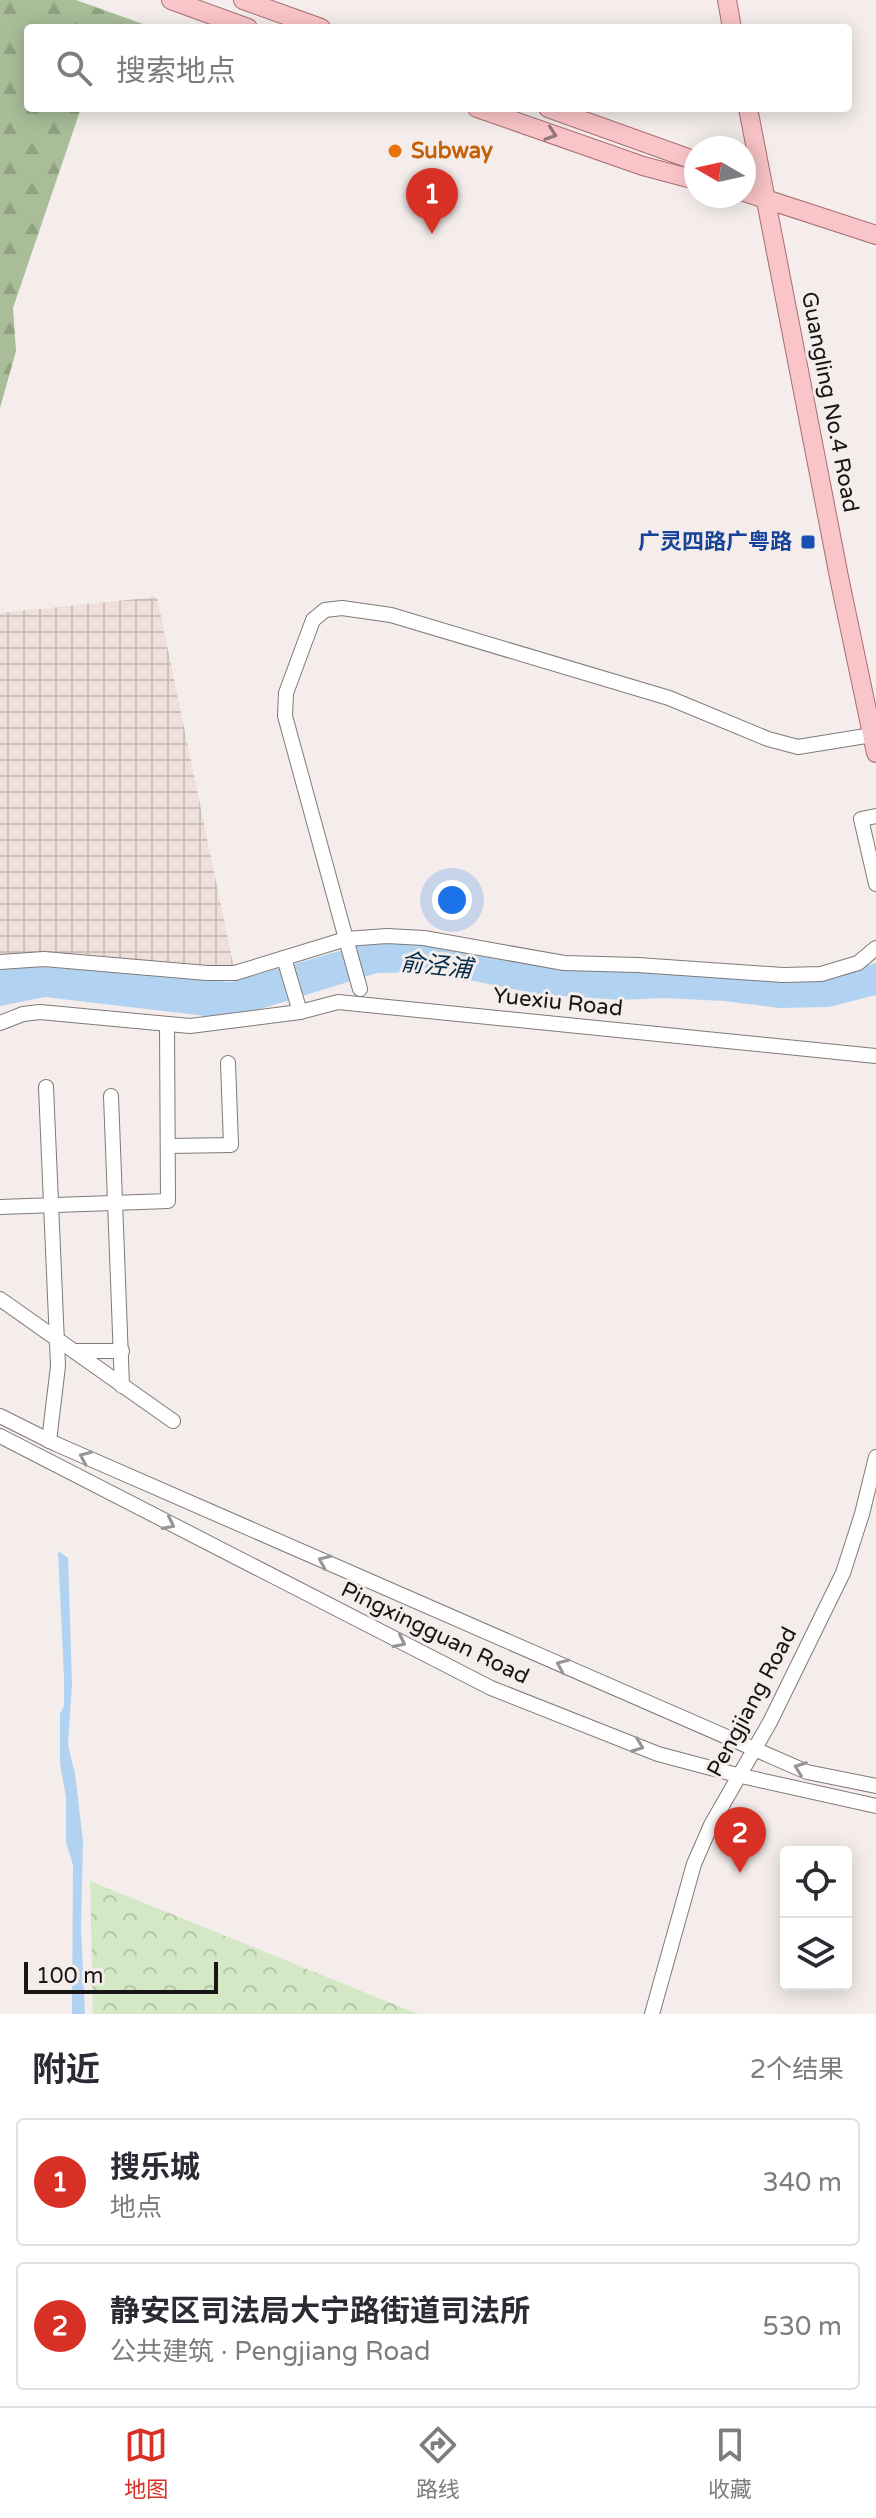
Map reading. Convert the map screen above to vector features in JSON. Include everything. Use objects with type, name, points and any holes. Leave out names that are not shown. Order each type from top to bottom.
[{"type":"main road","points":[[171,0],[237,24]]},
{"type":"main road","points":[[243,0],[310,24]]},
{"type":"main road","points":[[727,0],[731,24]]},
{"type":"main road","points":[[488,112],[643,166],[684,177]]},
{"type":"main road","points":[[559,112],[684,157]]},
{"type":"main road","name":"Guangling No.4 Road","points":[[749,112],[874,744]]},
{"type":"main road","points":[[756,194],[876,235]]},
{"type":"street","points":[[360,989],[285,716],[286,693],[313,620],[325,610],[342,608],[391,615],[669,698],[768,739],[798,747],[874,744]]},
{"type":"street","points":[[876,816],[861,819],[876,884]]},
{"type":"street","points":[[0,962],[44,959],[235,973],[346,942],[387,936],[424,938],[564,963],[783,975],[833,971],[858,963],[876,948]]},
{"type":"street","points":[[284,958],[300,1012]]},
{"type":"street","name":"Yuexiu Road","points":[[0,1023],[23,1014],[40,1012],[190,1026],[300,1012],[338,1002],[876,1056]]},
{"type":"street","points":[[0,1207],[168,1201],[167,1024]]},
{"type":"street","points":[[168,1146],[231,1145],[228,1063]]},
{"type":"street","points":[[46,1087],[58,1366],[49,1441]]},
{"type":"street","points":[[111,1096],[122,1386]]},
{"type":"street","points":[[0,1299],[173,1421]]},
{"type":"street","points":[[73,1351],[122,1351]]},
{"type":"street","name":"Pingxingguan Road","points":[[0,1416],[49,1441],[807,1772],[876,1786]]},
{"type":"street","name":"Pingxingguan Road","points":[[0,1436],[491,1688],[658,1754],[876,1806]]},
{"type":"street","name":"Pengjiang Road","points":[[652,2014],[694,1864],[711,1825],[770,1722],[843,1573],[876,1457]]},
{"type":"shaded area","points":[[157,597],[235,973],[0,962],[0,613]]},
{"type":"green space","points":[[0,0],[76,0],[143,24],[24,24],[24,112],[80,112],[13,308],[16,351],[0,408]]},
{"type":"green space","points":[[90,1881],[418,2014],[93,2014]]},
{"type":"water","name":"俞泾浦","points":[[398,940],[473,953],[835,975],[876,963],[876,995],[829,1007],[780,1008],[664,998],[620,1000],[537,994],[430,972],[377,973],[241,1015],[214,1017],[45,997],[0,1006],[0,969],[19,965],[231,982],[374,941]]},
{"type":"water","points":[[58,1551],[68,1558],[72,1684],[68,1745],[75,1774],[83,1841],[81,1928],[85,2014],[72,2014],[73,1865],[66,1842],[66,1797],[60,1764],[64,1677]]},
{"type":"place","name":"Subway","points":[[395,151]]},
{"type":"place","name":"搜乐城","points":[[432,234]]},
{"type":"place","name":"广灵四路广粤路","points":[[808,542]]},
{"type":"place","name":"静安区司法局大宁路街道司法所","points":[[740,1873]]}]
